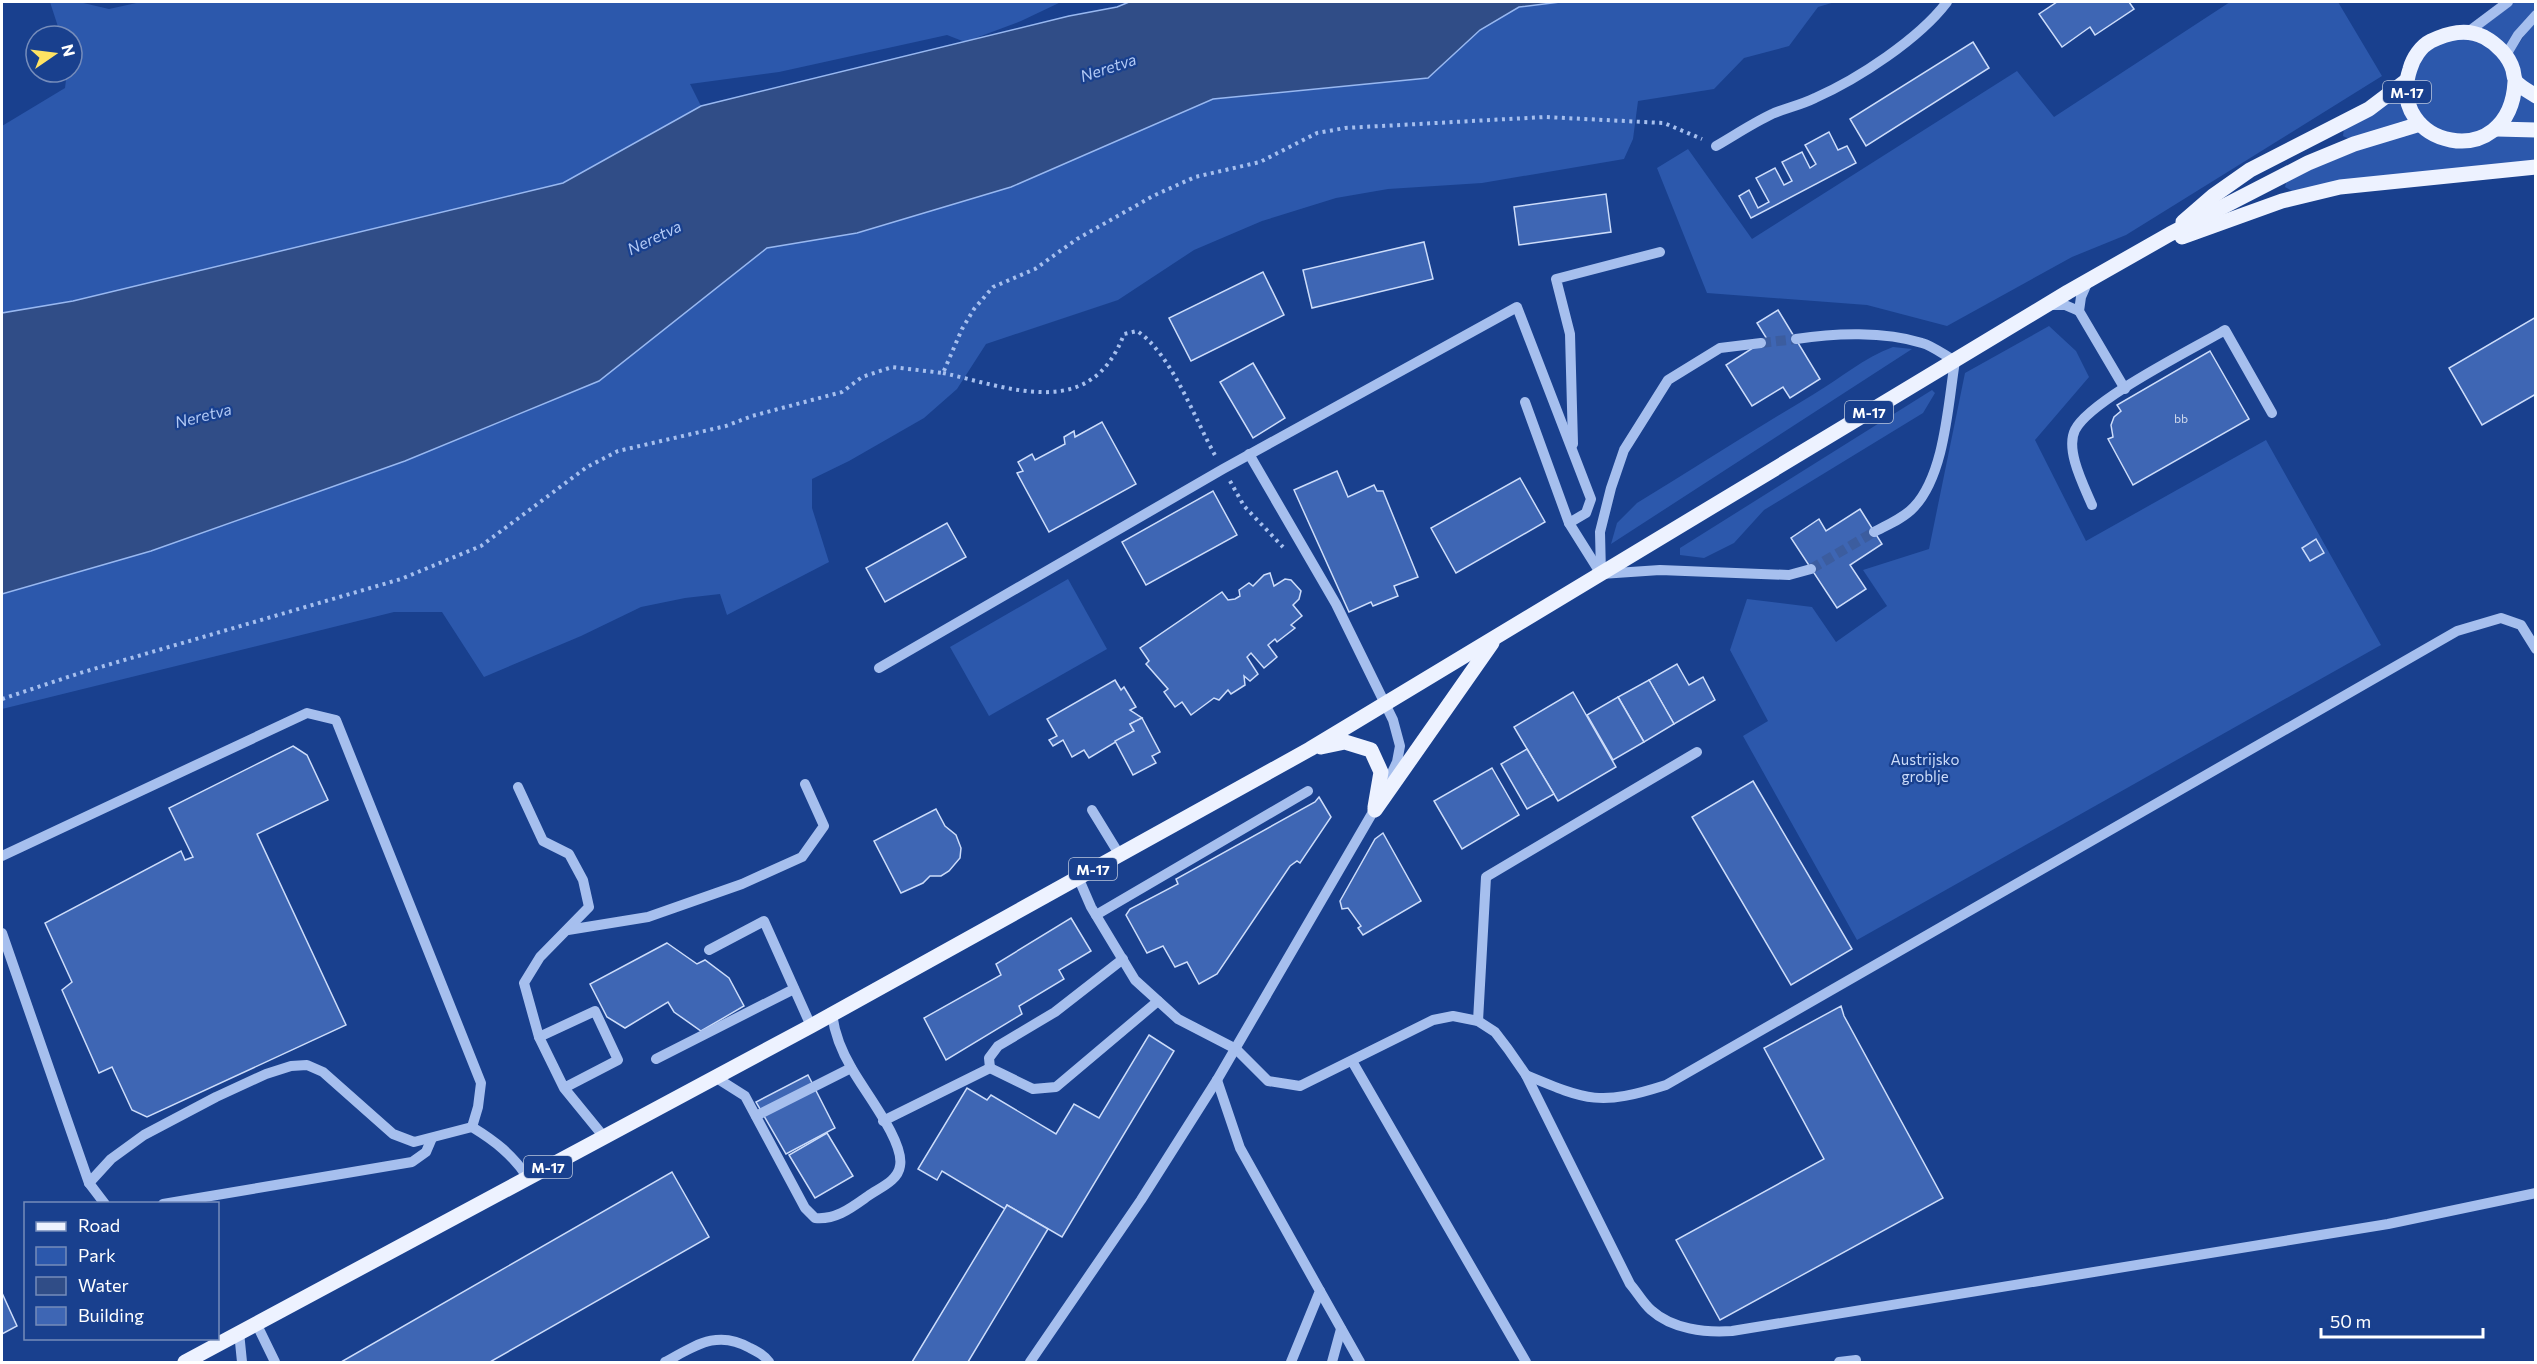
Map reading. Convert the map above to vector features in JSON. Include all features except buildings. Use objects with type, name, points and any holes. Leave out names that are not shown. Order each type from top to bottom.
[{"type":"main road","points":[[2468,32],[2489,40],[2506,55],[2515,82],[2514,99],[2508,115],[2497,129]]},
{"type":"main road","name":"M-17","points":[[2468,32],[2446,34],[2427,43],[2413,60],[2406,81],[2408,104],[2420,124],[2433,135],[2463,142],[2478,139],[2497,129],[2535,130]]},
{"type":"main road","name":"M-17","points":[[2170,234],[2213,196],[2250,170],[2369,109],[2406,81]]},
{"type":"main road","points":[[2515,82],[2535,96]]},
{"type":"main road","name":"M-17","points":[[185,1362],[811,1026],[1310,749],[2047,305],[2170,234],[2308,163],[2364,141],[2420,124]]},
{"type":"main road","points":[[2139,252],[2309,194],[2340,187],[2535,167]]},
{"type":"main road","points":[[1375,810],[1496,637]]},
{"type":"main road","points":[[1310,749],[1345,742],[1371,750],[1381,772],[1375,810]]},
{"type":"street","points":[[1716,146],[1773,114],[1817,98],[1858,74],[1916,36],[1933,21],[1947,2]]},
{"type":"street","points":[[2468,32],[2508,2]]},
{"type":"street","points":[[2506,55],[2518,35],[2535,15]]},
{"type":"street","points":[[1573,454],[1570,334],[1556,279],[1660,252]]},
{"type":"street","points":[[2088,281],[2081,297],[2079,310],[2125,389]]},
{"type":"street","points":[[2047,305],[2065,305],[2079,310]]},
{"type":"street","points":[[879,668],[1223,469],[1517,308],[1591,500],[1586,513],[1569,523]]},
{"type":"street","points":[[2092,505],[2074,464],[2074,431],[2096,405],[2226,330],[2272,412]]},
{"type":"street","points":[[1796,339],[1821,335],[1892,337],[1923,343],[1955,361],[1941,449],[1926,489],[1913,508],[1874,532]]},
{"type":"street","points":[[1601,574],[1600,532],[1611,488],[1624,450],[1668,380],[1720,348],[1761,343]]},
{"type":"street","points":[[1525,402],[1569,523],[1601,574]]},
{"type":"street","points":[[1030,1362],[1141,1200],[1236,1049],[1375,810],[1397,762],[1400,746],[1398,733],[1385,704],[1336,604],[1250,454]]},
{"type":"street","points":[[1601,574],[1660,570],[1789,575],[1811,569]]},
{"type":"street","points":[[1526,1075],[1592,1099],[1619,1099],[1666,1085],[2457,631],[2501,618],[2521,625],[2535,649]]},
{"type":"street","points":[[2,856],[308,713],[336,720],[481,1083],[478,1107],[472,1127]]},
{"type":"street","points":[[1478,1021],[1486,877],[1697,752]]},
{"type":"street","points":[[568,930],[648,917],[741,884],[802,857],[824,826],[805,784]]},
{"type":"street","points":[[518,788],[543,842],[568,855],[583,880],[589,907],[540,957],[524,982],[539,1037],[564,1088],[604,1137]]},
{"type":"street","points":[[1096,915],[1308,791]]},
{"type":"street","points":[[1092,810],[1119,855]]},
{"type":"street","points":[[1078,877],[1096,915],[1135,980],[1178,1019],[1236,1049],[1268,1081],[1300,1086],[1433,1020],[1452,1016],[1478,1021],[1495,1032],[1526,1075],[1630,1284],[1651,1311],[1679,1325],[1705,1333],[1732,1331],[2388,1224],[2535,1193]]},
{"type":"street","points":[[709,950],[764,921],[811,1026]]},
{"type":"street","points":[[2,933],[89,1183],[104,1202]]},
{"type":"street","points":[[990,1068],[989,1058],[998,1046],[1055,1012],[1123,959]]},
{"type":"street","points":[[656,1059],[794,989]]},
{"type":"street","points":[[990,1068],[1033,1089],[1056,1087],[1158,1001]]},
{"type":"street","points":[[539,1037],[595,1011],[618,1060],[564,1088]]},
{"type":"street","points":[[715,1077],[736,1088],[745,1096],[805,1208],[814,1218],[827,1219],[842,1213],[895,1178],[901,1165],[897,1144],[851,1068],[838,1041],[832,1013]]},
{"type":"street","points":[[1352,1061],[1526,1362]]},
{"type":"street","points":[[89,1183],[111,1159],[144,1135],[266,1074],[291,1066],[307,1065],[322,1072],[393,1134],[414,1142],[472,1127],[492,1139],[518,1162],[528,1178]]},
{"type":"street","points":[[756,1116],[851,1068]]},
{"type":"street","points":[[883,1121],[990,1068]]},
{"type":"street","points":[[1217,1080],[1240,1148],[1360,1362]]},
{"type":"street","points":[[169,1202],[412,1162],[426,1152],[432,1138]]},
{"type":"street","points":[[1290,1362],[1320,1292]]},
{"type":"street","points":[[256,1323],[275,1362]]},
{"type":"street","points":[[1332,1362],[1341,1329]]},
{"type":"street","points":[[239,1332],[242,1362]]},
{"type":"street","points":[[666,1362],[707,1340],[737,1340],[765,1356],[769,1362]]},
{"type":"street","points":[[1839,1362],[1856,1360]]},
{"type":"path","points":[[943,373],[962,329],[974,309],[993,287],[1035,269],[1077,239],[1153,196],[1195,177],[1260,162],[1317,133],[1345,128],[1545,117],[1664,123],[1716,146]]},
{"type":"path","points":[[2,699],[80,673],[401,579],[480,546],[587,466],[618,451],[726,426],[752,416],[842,392],[862,376],[892,367],[943,373],[1034,394],[1054,394],[1093,380],[1110,363],[1124,334],[1137,331],[1150,340],[1161,356],[1245,506],[1290,555]]},
{"type":"green space","points":[[50,2],[79,2],[109,9],[141,2],[1061,2],[1021,21],[965,42],[947,35],[779,72],[690,84],[701,106],[563,183],[73,301],[2,313],[2,126],[65,88],[66,84],[84,84],[84,24],[57,24]]},
{"type":"green space","points":[[1560,2],[1835,2],[1818,7],[1789,46],[1744,58],[1714,89],[1638,101],[1633,139],[1624,159],[1482,183],[1388,189],[1336,198],[1262,221],[1194,250],[1118,300],[986,344],[957,389],[924,418],[849,461],[812,479],[812,508],[829,562],[727,615],[720,594],[641,607],[581,636],[484,677],[442,612],[394,612],[2,709],[2,594],[151,551],[405,461],[599,381],[767,248],[857,233],[1011,187],[1213,99],[1428,78],[1480,30],[1519,7]]},
{"type":"green space","points":[[2230,2],[2338,2],[2382,76],[2126,235],[2072,257],[1947,326],[1867,305],[1707,293],[1657,168],[1688,149],[1752,239],[2017,71],[2054,117]]},
{"type":"green space","points":[[2513,2],[2535,2],[2535,10],[2505,51],[2472,32]]},
{"type":"green space","points":[[2535,20],[2535,92],[2519,80],[2511,55]]},
{"type":"green space","points":[[2460,37],[2479,41],[2495,51],[2505,67],[2509,86],[2505,105],[2495,121],[2479,131],[2460,135],[2441,131],[2425,121],[2415,105],[2411,86],[2415,67],[2425,51],[2441,41]]},
{"type":"green space","points":[[2516,84],[2535,99],[2535,127],[2501,127]]},
{"type":"green space","points":[[2404,86],[2417,123],[2349,139],[2343,136],[2344,129]]},
{"type":"green space","points":[[2418,126],[2432,137],[2498,131],[2535,134],[2535,163],[2292,191],[2285,187],[2287,179]]},
{"type":"green space","name":"Austrijsko groblje","points":[[2049,326],[2076,351],[2089,377],[2035,440],[2086,541],[2266,440],[2381,645],[1857,940],[1743,736],[1768,721],[1730,650],[1747,599],[1812,607],[1836,642],[1887,606],[1863,570],[1929,549],[1965,373]]},
{"type":"green space","points":[[1893,347],[1912,349],[1611,544],[1617,523],[1637,503],[1824,388],[1862,362]]},
{"type":"green space","points":[[1932,390],[1935,393],[1923,413],[1764,510],[1734,543],[1704,558],[1680,555],[1680,548]]},
{"type":"green space","points":[[1068,579],[1107,649],[989,716],[950,647]]},
{"type":"water","name":"Neretva","points":[[1129,2],[1560,2],[1519,7],[1480,30],[1428,78],[1213,99],[1011,187],[857,233],[767,248],[599,381],[405,461],[151,551],[2,594],[2,313],[73,301],[563,183],[701,106],[1069,16],[1117,7]]},
{"type":"tunnel","points":[[1761,343],[1796,339]]},
{"type":"tunnel","points":[[1811,569],[1874,532]]}]
